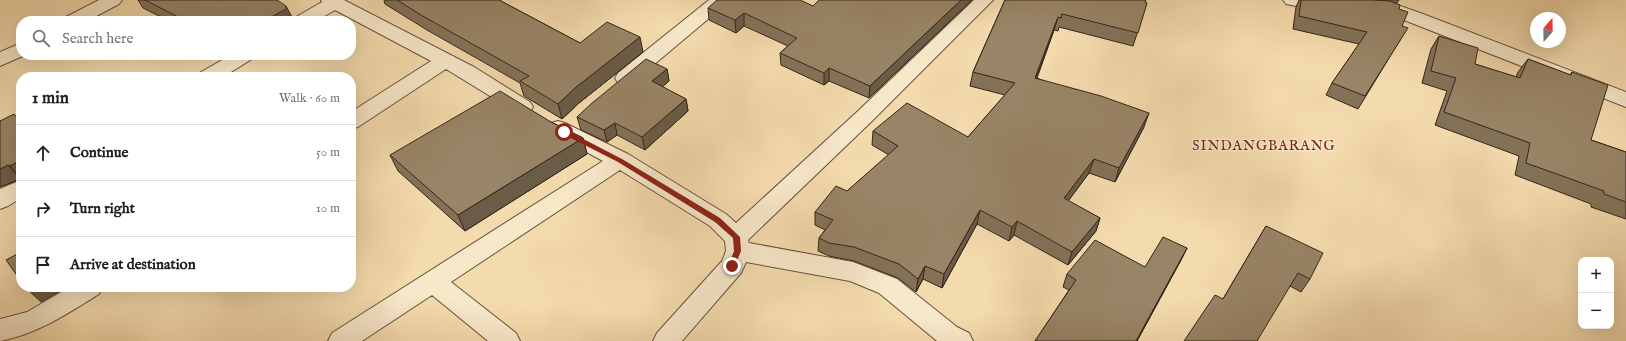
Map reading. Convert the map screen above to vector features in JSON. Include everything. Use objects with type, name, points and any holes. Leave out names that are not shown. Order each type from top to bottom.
[{"type":"street","points":[[83,16],[113,0]]},
{"type":"street","points":[[611,89],[720,0]]},
{"type":"street","points":[[666,341],[732,266],[737,244],[984,0]]},
{"type":"street","points":[[1292,0],[1344,4]]},
{"type":"street","points":[[310,16],[332,1],[467,72],[541,118],[571,125],[620,160],[718,220],[737,244],[810,263],[853,272],[888,286],[948,335],[960,341]]},
{"type":"street","points":[[1365,6],[1386,8],[1416,18],[1626,100]]},
{"type":"street","points":[[0,60],[16,52]]},
{"type":"street","points":[[217,72],[237,60]]},
{"type":"street","points":[[356,119],[445,61]]},
{"type":"street","points":[[342,341],[620,160]]},
{"type":"street","points":[[0,200],[16,191]]},
{"type":"street","points":[[433,281],[483,324],[507,341]]},
{"type":"street","points":[[0,330],[12,329],[36,319],[82,292]]},
{"type":"building","points":[[145,0],[277,0],[286,6],[286,9],[273,16],[176,16]]},
{"type":"building","points":[[397,0],[499,0],[580,43],[607,22],[640,37],[575,88],[558,104],[520,81],[529,76]]},
{"type":"building","points":[[717,0],[800,0],[813,6],[819,0],[961,0],[870,86],[829,68],[824,73],[780,53],[797,38],[744,13],[735,20],[708,8]]},
{"type":"building","points":[[1005,0],[1146,0],[1145,2],[1147,3],[1138,33],[1062,14],[1061,18],[1058,17],[1035,78],[1101,96],[1149,113],[1119,168],[1094,159],[1064,198],[1100,218],[1072,252],[1017,221],[1012,227],[980,210],[944,274],[925,266],[918,279],[899,264],[854,247],[829,243],[819,238],[833,220],[815,212],[836,186],[847,191],[898,146],[873,131],[907,103],[968,137],[1015,83],[973,72]]},
{"type":"building","points":[[1301,0],[1390,1],[1400,5],[1399,9],[1408,12],[1402,26],[1408,28],[1365,96],[1332,83],[1367,32],[1299,16]]},
{"type":"building","points":[[1439,36],[1478,48],[1475,64],[1520,78],[1528,59],[1571,75],[1572,72],[1608,85],[1591,140],[1626,152],[1626,202],[1604,194],[1604,191],[1526,163],[1530,143],[1444,112],[1456,78],[1431,71]]},
{"type":"building","points":[[646,59],[667,69],[652,81],[686,99],[642,137],[615,123],[604,130],[577,117],[592,103]]},
{"type":"building","points":[[500,91],[551,122],[583,138],[458,215],[390,155]]},
{"type":"building","points":[[14,114],[16,116],[16,163],[0,169],[0,121]]},
{"type":"building","points":[[1266,226],[1323,253],[1310,279],[1298,273],[1257,341],[1184,341],[1215,295],[1223,299]]},
{"type":"building","points":[[1163,237],[1187,248],[1136,341],[1035,341],[1076,280],[1067,274],[1095,240],[1145,267]]},
{"type":"building","points":[[16,255],[16,274],[6,260]]},
{"type":"district","name":"SINDANGBARANG","points":[[1264,146]]},
{"type":"route","points":[[564,132],[620,160],[718,220],[736,237],[738,251],[732,266]]}]
